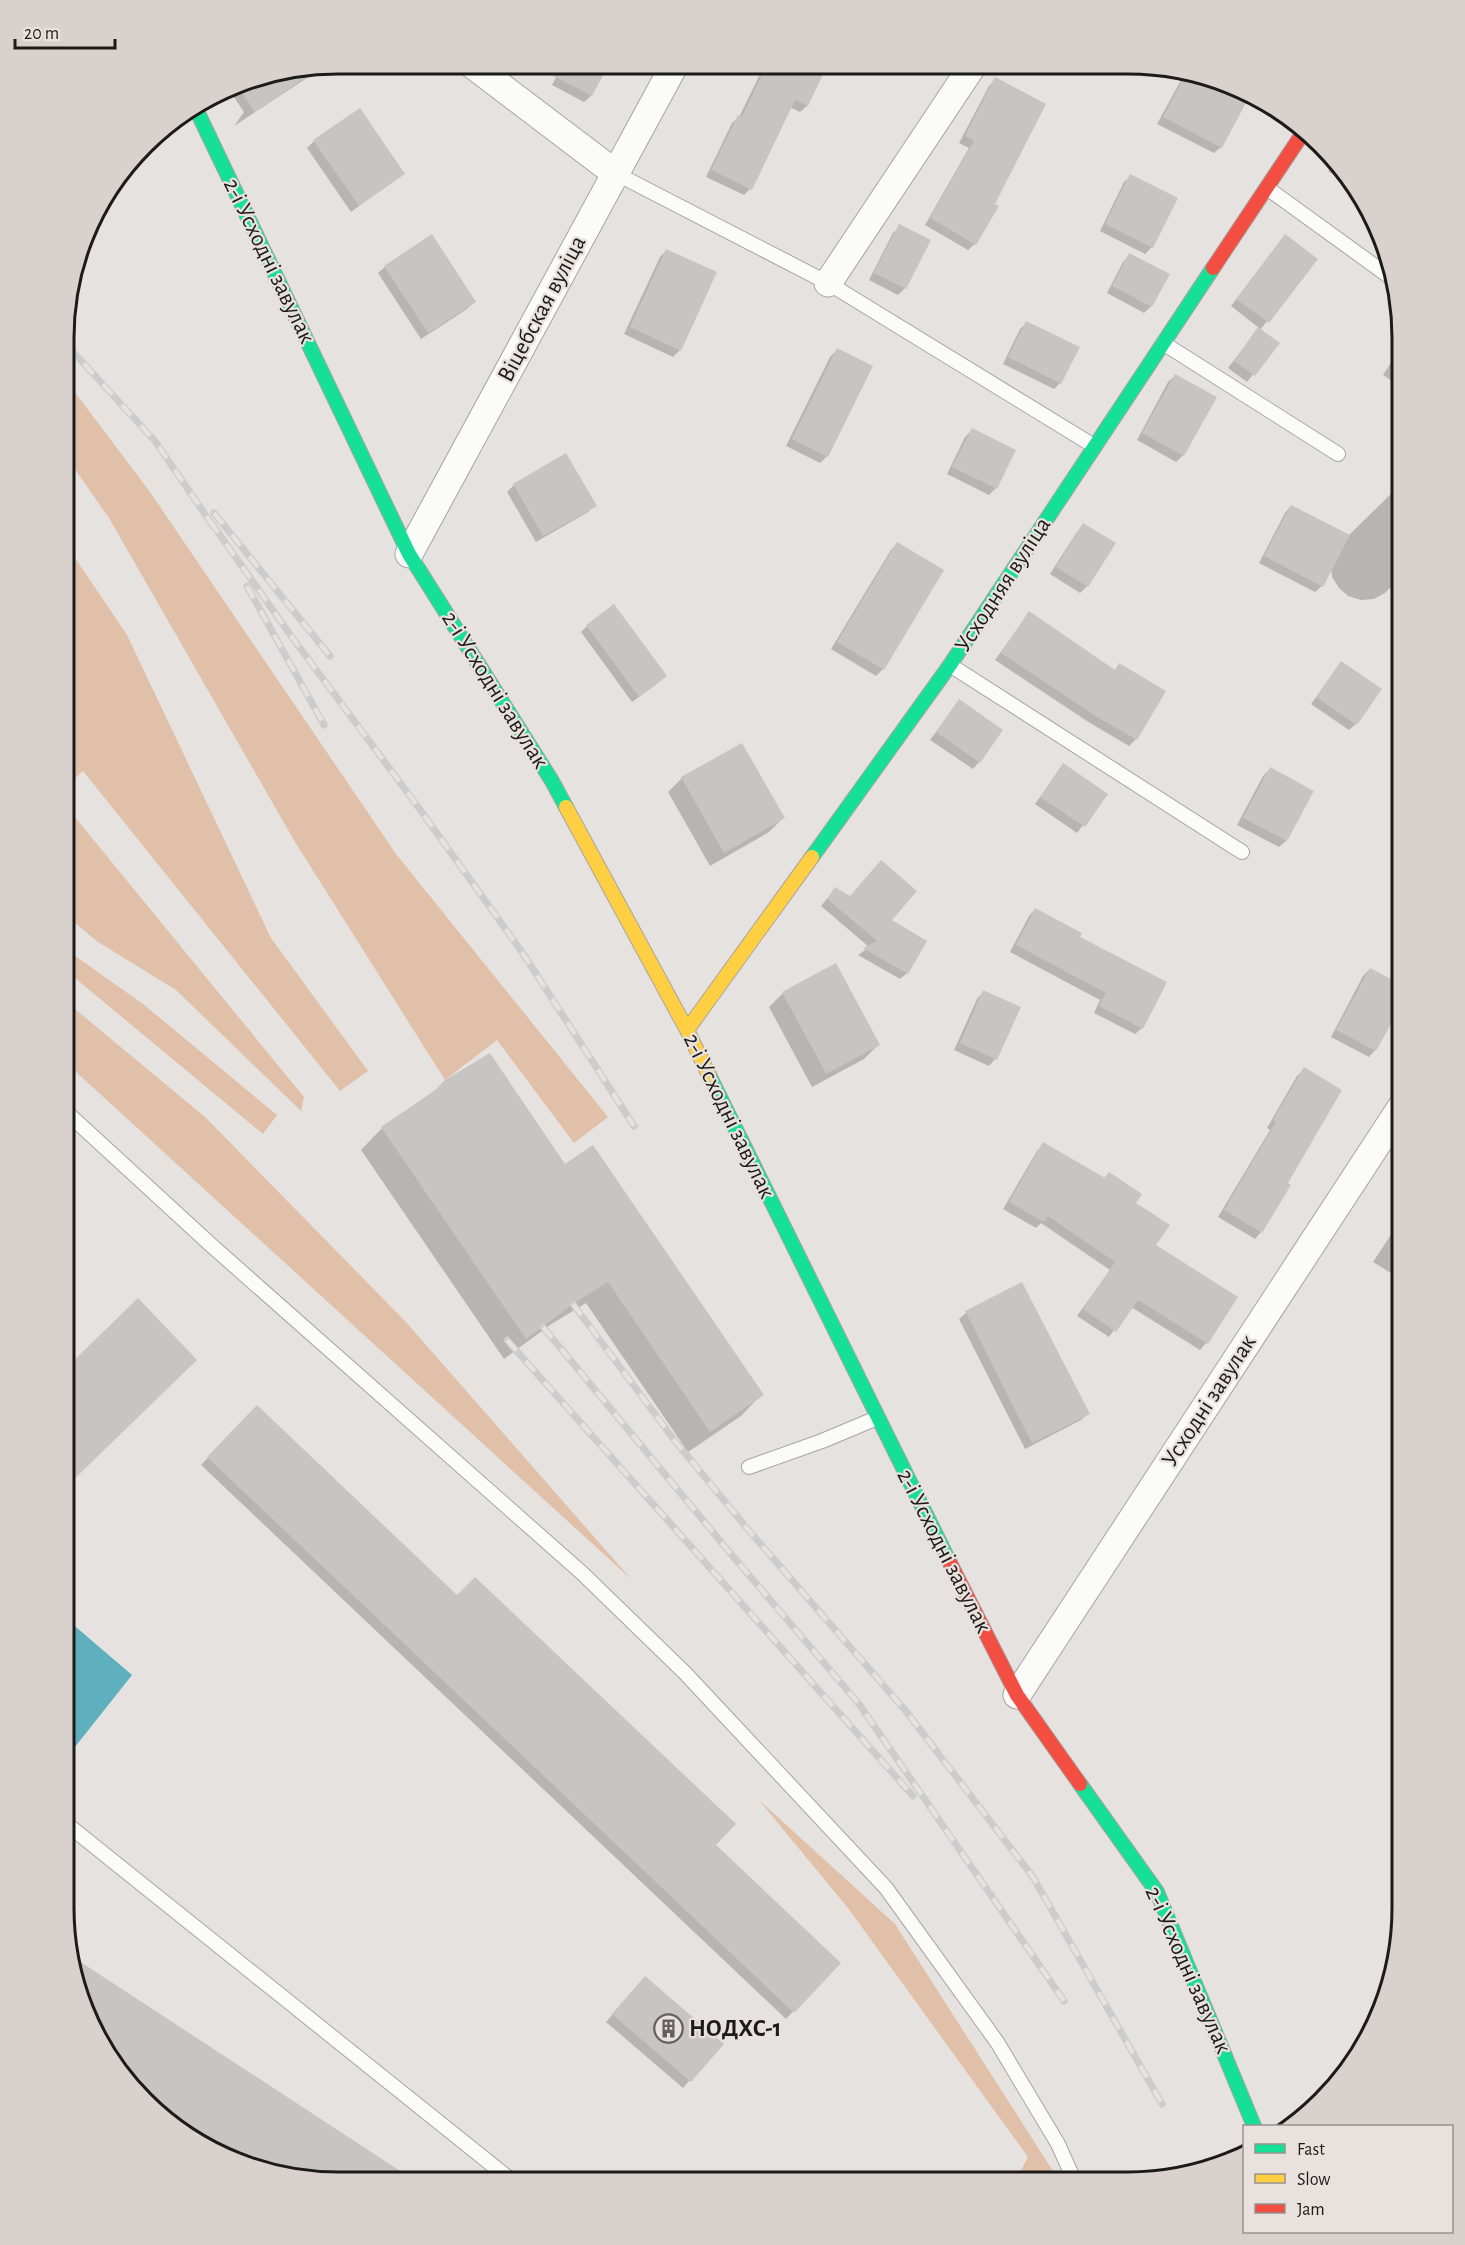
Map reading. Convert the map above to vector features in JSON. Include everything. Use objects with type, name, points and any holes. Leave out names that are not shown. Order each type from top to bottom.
[{"type":"street","points":[[484,74],[615,173]]},
{"type":"street","name":"Віцебская вуліца","points":[[409,554],[669,74]]},
{"type":"street","points":[[828,283],[967,74]]},
{"type":"street","name":"2-і Усходні завулак","points":[[198,113],[409,554],[552,781],[687,1030],[877,1418],[1017,1695],[1157,1892],[1253,2125]]},
{"type":"street","name":"Усходняя вуліца","points":[[687,1030],[950,665],[1300,137]]},
{"type":"street","name":"Усходні завулак","points":[[1017,1695],[1392,1121]]},
{"type":"lane","points":[[615,173],[828,283],[1094,446]]},
{"type":"lane","points":[[1267,188],[1384,272]]},
{"type":"lane","points":[[1163,343],[1338,454]]},
{"type":"lane","points":[[950,665],[1242,852]]},
{"type":"lane","points":[[74,1119],[211,1245],[582,1573],[685,1673],[886,1887],[997,2042],[1058,2144],[1071,2172]]},
{"type":"lane","points":[[749,1467],[822,1442],[877,1418]]},
{"type":"lane","points":[[74,1830],[501,2172]]},
{"type":"shaded area","points":[[74,391],[150,492],[396,854],[608,1117],[574,1143],[497,1040],[445,1080],[295,842],[109,518],[74,468]]},
{"type":"shaded area","points":[[74,556],[127,635],[271,938],[368,1071],[340,1091],[83,771],[74,779]]},
{"type":"shaded area","points":[[74,816],[304,1097],[301,1111],[176,990],[98,942],[74,922]]},
{"type":"shaded area","points":[[74,955],[143,1004],[277,1115],[263,1134],[74,977]]},
{"type":"shaded area","points":[[74,1008],[205,1117],[405,1321],[631,1579],[74,1070]]},
{"type":"shaded area","points":[[759,1800],[895,1924],[1054,2172],[1020,2172],[1028,2157],[848,1908]]},
{"type":"water","points":[[74,1625],[132,1675],[74,1748]]},
{"type":"building","points":[[549,74],[604,74],[592,96]]},
{"type":"building","points":[[762,74],[823,74],[808,106],[795,100],[752,190],[711,170],[738,115],[742,117]]},
{"type":"building","points":[[309,75],[255,112],[241,92],[269,82]]},
{"type":"building","points":[[995,77],[1046,104],[995,204],[999,206],[976,245],[930,218],[974,141],[965,136]]},
{"type":"building","points":[[1183,80],[1213,87],[1246,102],[1222,148],[1163,117]]},
{"type":"building","points":[[360,108],[405,174],[359,206],[313,140]]},
{"type":"building","points":[[1130,174],[1178,198],[1153,248],[1105,224]]},
{"type":"building","points":[[899,224],[931,240],[906,289],[874,273]]},
{"type":"building","points":[[432,234],[476,302],[428,333],[384,266]]},
{"type":"building","points":[[1285,234],[1318,259],[1269,323],[1236,299]]},
{"type":"building","points":[[666,249],[717,272],[681,351],[630,327]]},
{"type":"building","points":[[1129,253],[1170,274],[1152,307],[1112,286]]},
{"type":"building","points":[[1026,321],[1080,347],[1061,384],[1008,357]]},
{"type":"building","points":[[1258,327],[1280,343],[1255,376],[1234,361]]},
{"type":"building","points":[[837,348],[873,366],[828,457],[792,439]]},
{"type":"building","points":[[1175,374],[1217,397],[1184,456],[1142,433]]},
{"type":"building","points":[[972,428],[1016,450],[997,489],[952,467]]},
{"type":"building","points":[[566,453],[597,506],[543,536],[513,484]]},
{"type":"building","points":[[1291,505],[1350,535],[1323,587],[1264,556]]},
{"type":"building","points":[[1083,523],[1116,543],[1088,587],[1056,567]]},
{"type":"building","points":[[897,542],[944,570],[884,670],[837,642]]},
{"type":"building","points":[[614,604],[667,676],[639,697],[586,625]]},
{"type":"building","points":[[1029,611],[1115,670],[1119,663],[1166,691],[1137,740],[1097,717],[1001,653]]},
{"type":"building","points":[[1341,661],[1382,689],[1357,725],[1316,697]]},
{"type":"building","points":[[959,699],[1003,730],[980,763],[936,732]]},
{"type":"building","points":[[742,743],[785,818],[724,853],[681,777]]},
{"type":"building","points":[[1063,763],[1108,794],[1085,827],[1040,797]]},
{"type":"building","points":[[1270,767],[1314,791],[1287,841],[1243,818]]},
{"type":"building","points":[[881,860],[917,891],[892,920],[927,941],[908,974],[863,948],[877,941],[827,899],[835,887],[850,896]]},
{"type":"building","points":[[1035,908],[1082,933],[1080,937],[1167,982],[1143,1029],[1099,1006],[1106,993],[1016,945]]},
{"type":"building","points":[[836,963],[880,1045],[826,1074],[782,992]]},
{"type":"building","points":[[1370,968],[1392,980],[1392,1022],[1376,1051],[1336,1030]]},
{"type":"building","points":[[983,990],[1021,1007],[997,1060],[960,1043]]},
{"type":"building","points":[[490,1053],[565,1164],[593,1145],[764,1395],[710,1432],[608,1282],[573,1304],[526,1339],[381,1127],[434,1091],[445,1080]]},
{"type":"building","points":[[1304,1067],[1342,1090],[1288,1183],[1291,1185],[1262,1233],[1224,1210],[1276,1122],[1273,1120]]},
{"type":"building","points":[[1043,1142],[1105,1178],[1109,1172],[1142,1194],[1136,1203],[1170,1225],[1156,1245],[1238,1297],[1208,1344],[1138,1300],[1116,1332],[1083,1309],[1115,1262],[1048,1216],[1044,1222],[1009,1202]]},
{"type":"building","points":[[1022,1282],[1090,1414],[1032,1443],[965,1311]]},
{"type":"building","points":[[138,1298],[197,1360],[74,1479],[74,1360]]},
{"type":"building","points":[[257,1405],[457,1595],[475,1577],[736,1824],[716,1845],[841,1963],[794,2013],[207,1457]]},
{"type":"building","points":[[79,1961],[402,2172],[320,2171],[269,2163],[236,2151],[191,2127],[163,2106],[139,2082],[118,2054],[87,1993]]},
{"type":"building","name":"НОДХС-1","points":[[645,1976],[724,2044],[691,2082],[612,2014]]},
{"type":"railway","points":[[74,353],[155,441],[213,526]]},
{"type":"railway","points":[[214,513],[330,656]]},
{"type":"railway","points":[[210,521],[522,952],[634,1126]]},
{"type":"railway","points":[[247,586],[324,725]]},
{"type":"railway","points":[[573,1304],[675,1441],[751,1533],[905,1710],[1033,1877],[1162,2104]]},
{"type":"railway","points":[[543,1327],[859,1704],[1064,2001]]},
{"type":"railway","points":[[507,1340],[913,1796]]},
{"type":"traffic: fast","points":[[198,113],[409,554],[552,781],[566,807]]},
{"type":"traffic: fast","points":[[812,857],[950,665],[1213,268]]},
{"type":"traffic: fast","points":[[709,1075],[950,1563]]},
{"type":"traffic: fast","points":[[1080,1784],[1157,1892],[1254,2125]]},
{"type":"traffic: slow","points":[[566,807],[709,1075]]},
{"type":"traffic: slow","points":[[687,1030],[812,857]]},
{"type":"traffic: jam","points":[[1213,268],[1300,137]]},
{"type":"traffic: jam","points":[[950,1563],[1017,1695],[1080,1784]]},
{"type":"place","name":"НОДХС-1","points":[[668,2029]]}]
